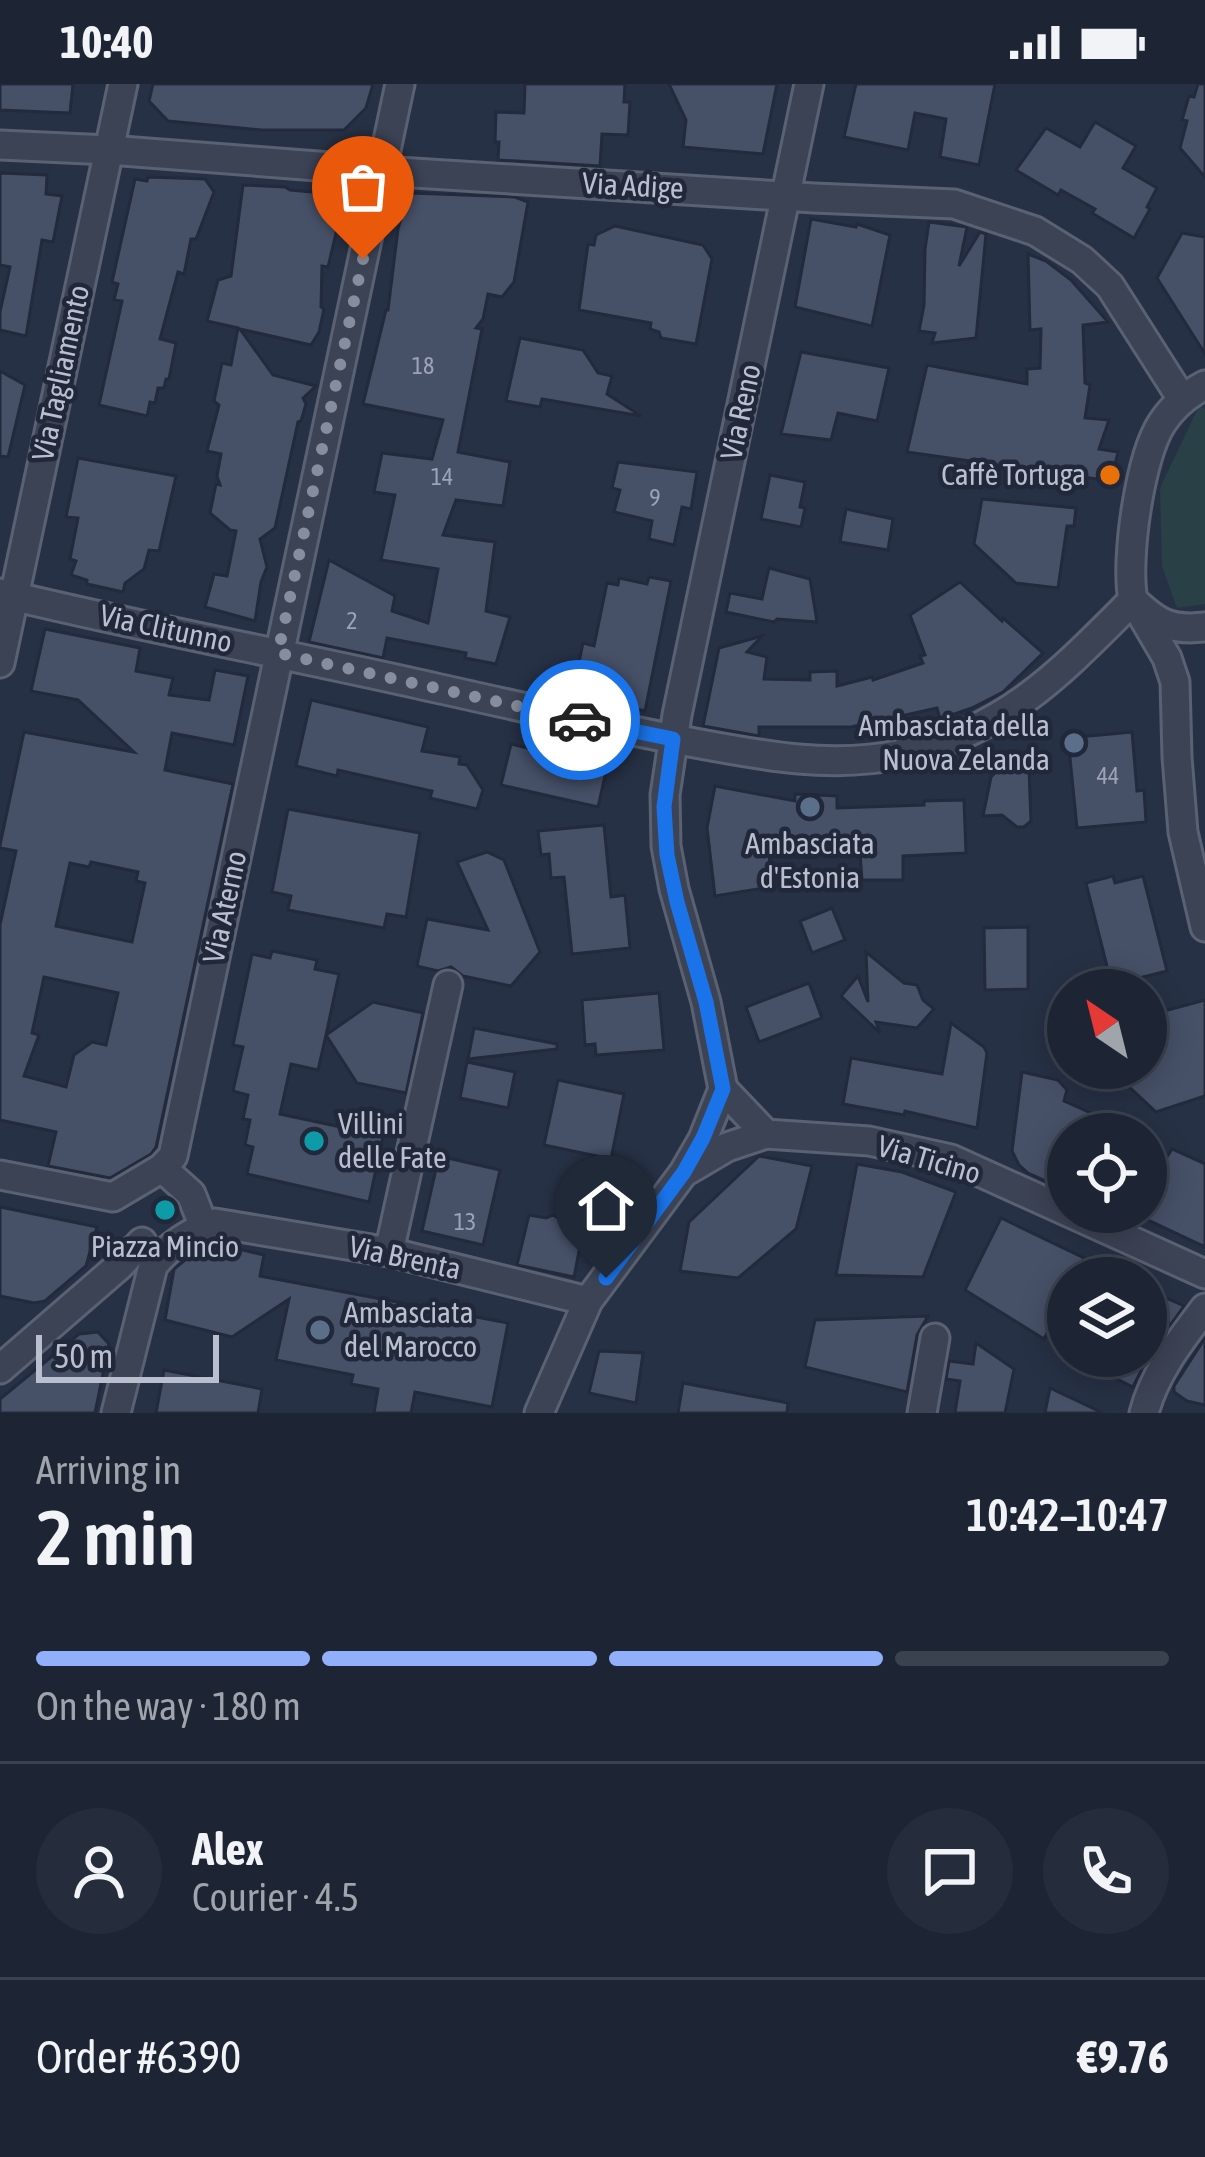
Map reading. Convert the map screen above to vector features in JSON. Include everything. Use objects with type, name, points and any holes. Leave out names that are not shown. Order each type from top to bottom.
[{"type":"street","name":"Via Tagliamento","points":[[0,663],[7,595],[123,84]]},
{"type":"street","name":"Via Aterno","points":[[166,1164],[174,1151],[400,84]]},
{"type":"street","name":"Via Reno","points":[[723,1089],[706,1002],[667,855],[664,807],[673,739],[809,84]]},
{"type":"street","name":"Via Adige","points":[[0,145],[954,204],[1035,231],[1082,260],[1110,286],[1194,392]]},
{"type":"street","points":[[1194,392],[1160,427],[1131,546],[1130,578],[1132,600],[1167,658],[1175,682],[1183,832],[1205,927]]},
{"type":"street","name":"Via Clitunno","points":[[7,595],[673,739],[809,761],[907,753],[968,733],[1028,699],[1132,600]]},
{"type":"street","points":[[1132,600],[1161,624],[1205,627]]},
{"type":"street","points":[[389,1252],[448,985]]},
{"type":"street","points":[[539,1413],[588,1300],[684,1172],[723,1089],[766,1134],[727,1147],[684,1172]]},
{"type":"street","name":"Via Ticino","points":[[766,1134],[869,1141],[951,1159],[1205,1274]]},
{"type":"street","points":[[0,1175],[112,1197],[166,1164],[212,1225],[119,1266],[0,1369]]},
{"type":"street","points":[[112,1197],[152,1255],[116,1413]]},
{"type":"street","name":"Via Brenta","points":[[212,1225],[389,1252],[588,1300]]},
{"type":"street","points":[[1144,1413],[1163,1366],[1205,1308]]},
{"type":"street","points":[[922,1413],[935,1338]]},
{"type":"green space","points":[[1199,406],[1205,409],[1205,604],[1177,608],[1162,566],[1160,488]]},
{"type":"building","points":[[0,84],[73,84],[70,113],[0,110]]},
{"type":"building","points":[[153,84],[373,84],[366,108],[344,130],[261,130],[168,121],[149,101]]},
{"type":"building","points":[[525,84],[625,84],[624,102],[630,102],[628,135],[602,134],[600,166],[498,160],[496,112],[524,113]]},
{"type":"building","points":[[669,84],[777,84],[763,154],[683,147],[686,120]]},
{"type":"building","points":[[856,84],[995,84],[979,165],[940,157],[946,119],[915,113],[908,150],[844,137]]},
{"type":"building","points":[[1198,84],[1205,84],[1205,177],[1180,148],[1187,121],[1182,120]]},
{"type":"building","points":[[1095,122],[1136,146],[1123,168],[1157,188],[1134,238],[1092,213],[1095,209],[1061,190],[1058,195],[1016,170],[1046,128],[1080,147]]},
{"type":"building","points":[[0,173],[47,175],[46,194],[62,196],[53,242],[42,240],[26,336],[0,330],[10,267],[0,265]]},
{"type":"building","points":[[148,177],[205,179],[214,192],[196,239],[191,239],[184,274],[178,272],[160,339],[176,343],[169,379],[164,388],[158,388],[147,416],[99,405],[122,301],[114,300],[118,284],[112,282],[135,179],[147,181]]},
{"type":"building","points":[[243,185],[345,195],[328,267],[322,266],[324,309],[311,345],[240,329],[273,375],[316,386],[303,398],[306,404],[275,528],[260,539],[267,567],[255,621],[205,607],[214,574],[227,576],[236,531],[210,513],[216,484],[220,485],[221,454],[207,451],[219,405],[214,401],[222,363],[231,365],[238,328],[207,321],[218,280],[231,276]]},
{"type":"building","points":[[411,193],[515,197],[528,202],[514,282],[502,297],[488,294],[483,319],[476,328],[482,329],[458,452],[510,462],[503,506],[456,500],[443,535],[495,542],[486,611],[510,617],[496,664],[465,658],[466,653],[387,638],[383,658],[309,642],[329,560],[395,596],[392,611],[428,623],[438,569],[381,560],[395,495],[374,492],[382,453],[432,459],[443,420],[363,404],[388,310],[398,229]]},
{"type":"building","points":[[811,219],[857,224],[890,235],[872,326],[795,307]]},
{"type":"building","points":[[929,222],[967,227],[959,266],[980,232],[986,234],[976,338],[932,343],[935,333],[919,331]]},
{"type":"building","points":[[615,226],[703,245],[712,259],[696,344],[661,338],[650,329],[651,323],[579,310],[588,244],[594,245],[596,235]]},
{"type":"building","points":[[1182,233],[1205,237],[1205,354],[1157,278]]},
{"type":"building","points":[[1028,254],[1071,280],[1108,322],[1083,325],[1085,383],[1090,385],[1085,418],[1109,420],[1099,449],[1118,452],[1111,481],[907,452],[927,365],[1027,384],[1027,369],[1040,368],[1041,329],[1030,330]]},
{"type":"building","points":[[520,338],[583,350],[598,373],[612,376],[607,394],[641,416],[542,399],[540,407],[506,401]]},
{"type":"building","points":[[801,352],[889,368],[877,421],[838,413],[831,440],[781,434]]},
{"type":"building","points":[[0,371],[25,385],[8,457],[0,456]]},
{"type":"building","points":[[78,458],[176,476],[159,551],[149,550],[144,569],[125,583],[123,592],[71,575],[78,518],[66,517]]},
{"type":"building","points":[[618,462],[697,472],[691,509],[682,507],[674,545],[649,539],[652,521],[614,512],[620,490],[612,488]]},
{"type":"building","points":[[770,475],[805,482],[801,527],[761,519]]},
{"type":"building","points":[[982,499],[1076,508],[1074,526],[1067,526],[1058,588],[1016,583],[974,544]]},
{"type":"building","points":[[846,509],[893,519],[888,550],[840,542]]},
{"type":"building","points":[[769,568],[810,579],[817,622],[774,622],[726,612],[730,593],[762,599]]},
{"type":"building","points":[[649,577],[671,581],[645,711],[572,695],[583,643],[594,646],[607,583],[618,585],[619,578],[647,584]]},
{"type":"building","points":[[960,582],[1043,653],[1003,692],[940,719],[937,708],[851,727],[759,727],[759,736],[703,726],[719,648],[762,636],[747,652],[767,657],[764,679],[810,680],[810,672],[837,671],[837,686],[873,680],[923,663],[920,656],[925,655],[910,615]]},
{"type":"building","points":[[45,629],[140,648],[136,671],[173,678],[169,695],[209,700],[215,670],[248,676],[234,745],[172,733],[165,770],[233,784],[156,1147],[110,1178],[48,1166],[56,1132],[0,1120],[0,925],[16,851],[0,845],[24,732],[134,752],[78,700],[31,691]],"holes":[[[91,862],[138,872],[136,881],[145,883],[132,942],[56,926],[70,863],[89,867]],[[44,977],[118,993],[106,1045],[92,1042],[74,1055],[66,1087],[24,1076],[39,1035],[32,1033]]]},
{"type":"building","points":[[311,700],[428,727],[422,751],[460,757],[459,764],[467,765],[483,790],[477,809],[430,798],[432,791],[338,770],[337,776],[296,766]]},
{"type":"building","points":[[1132,732],[1137,791],[1144,790],[1146,822],[1077,828],[1068,738]]},
{"type":"building","points":[[511,744],[607,767],[598,807],[501,785]]},
{"type":"building","points":[[1029,769],[1031,821],[1017,827],[1002,815],[983,816],[991,777],[997,771]]},
{"type":"building","points":[[715,786],[795,801],[795,794],[837,796],[837,808],[964,800],[966,853],[903,856],[903,880],[862,880],[860,853],[769,856],[770,887],[715,896],[707,828]]},
{"type":"building","points":[[288,809],[420,833],[406,917],[387,914],[384,928],[288,910],[291,896],[272,892]]},
{"type":"building","points":[[604,825],[611,897],[625,895],[630,948],[572,954],[564,877],[551,878],[549,854],[541,855],[538,831]]},
{"type":"building","points":[[487,852],[504,860],[540,952],[511,986],[463,976],[451,967],[438,971],[417,966],[427,919],[488,930],[457,862]]},
{"type":"building","points":[[1113,876],[1115,883],[1143,876],[1166,969],[1108,969],[1086,883]]},
{"type":"building","points":[[832,908],[845,940],[812,953],[800,921]]},
{"type":"building","points":[[1028,927],[1028,989],[985,990],[984,928]]},
{"type":"building","points":[[272,951],[317,960],[315,969],[339,974],[318,1070],[291,1064],[280,1114],[383,1136],[369,1202],[247,1174],[253,1147],[245,1145],[248,1095],[233,1091],[243,1047],[233,1045],[252,954],[270,958]]},
{"type":"building","points":[[866,952],[904,983],[917,985],[923,1000],[934,1009],[917,1028],[876,1022],[880,1033],[841,996],[858,976],[868,1002]]},
{"type":"building","points":[[809,983],[822,1018],[759,1042],[746,1007]]},
{"type":"building","points":[[659,993],[664,1050],[596,1055],[595,1044],[585,1045],[582,1000]]},
{"type":"building","points":[[1205,1000],[1205,1096],[1156,1112],[1131,1089],[1167,1089],[1167,1010]]},
{"type":"building","points":[[373,1002],[423,1013],[406,1093],[357,1083],[326,1035]]},
{"type":"building","points":[[951,1023],[987,1053],[977,1128],[905,1111],[904,1115],[843,1104],[851,1058],[942,1074]]},
{"type":"building","points":[[474,1028],[557,1044],[557,1049],[468,1059]]},
{"type":"building","points":[[467,1062],[515,1072],[508,1108],[460,1098]]},
{"type":"building","points":[[1022,1072],[1047,1078],[1047,1089],[1066,1089],[1064,1101],[1091,1113],[1047,1113],[1047,1182],[1028,1173],[1012,1151]]},
{"type":"building","points":[[558,1080],[624,1094],[611,1159],[544,1145]]},
{"type":"building","points":[[1172,1149],[1205,1164],[1205,1247],[1167,1229],[1167,1157]]},
{"type":"building","points":[[439,1156],[500,1170],[483,1245],[422,1231]]},
{"type":"building","points":[[759,1156],[812,1166],[796,1229],[738,1278],[680,1271],[689,1222]]},
{"type":"building","points":[[857,1164],[902,1172],[956,1192],[923,1277],[836,1275]]},
{"type":"building","points":[[0,1207],[97,1227],[86,1266],[45,1301],[0,1296]]},
{"type":"building","points":[[529,1215],[553,1215],[584,1226],[574,1277],[517,1265]]},
{"type":"building","points":[[1001,1218],[1082,1257],[1047,1257],[1044,1339],[965,1290]]},
{"type":"building","points":[[213,1243],[264,1255],[260,1276],[508,1323],[492,1407],[415,1392],[411,1413],[374,1413],[378,1389],[351,1384],[353,1375],[276,1360],[289,1299],[232,1337],[165,1320],[174,1269]]},
{"type":"building","points":[[1167,1298],[1184,1306],[1169,1327]]},
{"type":"building","points":[[928,1316],[917,1335],[907,1392],[805,1367],[815,1320]]},
{"type":"building","points":[[98,1332],[109,1344],[95,1413],[0,1413],[0,1399],[79,1334]]},
{"type":"building","points":[[1205,1338],[1205,1405],[1187,1401],[1174,1392],[1174,1386]]},
{"type":"building","points":[[976,1343],[1014,1369],[1005,1413],[955,1413],[960,1381],[946,1379],[949,1361],[973,1364]]},
{"type":"building","points":[[599,1351],[643,1353],[636,1403],[589,1393]]},
{"type":"building","points":[[164,1370],[262,1389],[258,1413],[156,1413]]},
{"type":"building","points":[[1113,1377],[1138,1377],[1133,1387]]},
{"type":"building","points":[[683,1383],[788,1403],[787,1413],[678,1413]]},
{"type":"building","points":[[1050,1388],[1103,1413],[1045,1413]]},
{"type":"way so far","points":[[363,259],[278,653],[580,720]]},
{"type":"place","name":"Caffè Tortuga","points":[[1110,475]]},
{"type":"place","name":"Ambasciata della Nuova Zelanda","points":[[1074,743]]},
{"type":"place","name":"Ambasciata d'Estonia","points":[[810,807]]},
{"type":"place","name":"Villini delle Fate","points":[[314,1141]]},
{"type":"place","name":"Piazza Mincio","points":[[165,1210]]},
{"type":"place","name":"Ambasciata del Marocco","points":[[320,1330]]},
{"type":"route","points":[[580,720],[673,739],[664,807],[667,855],[706,1002],[723,1089],[684,1172],[606,1278]]}]
